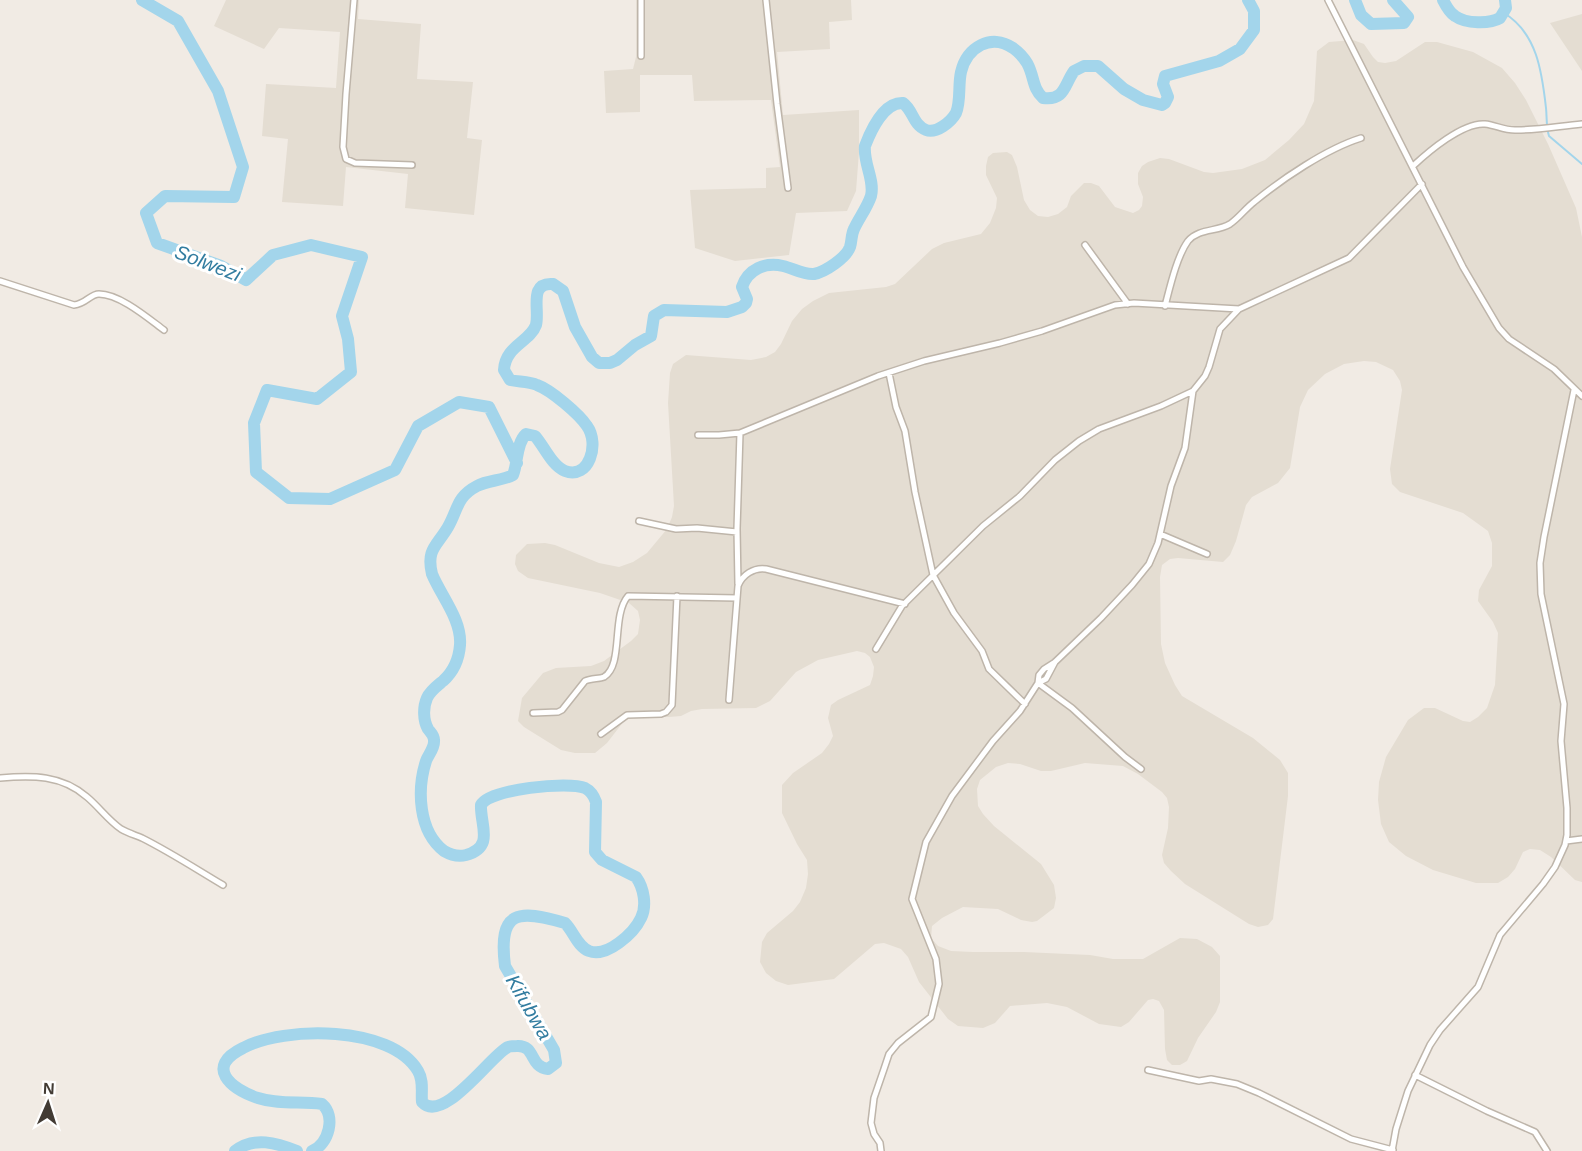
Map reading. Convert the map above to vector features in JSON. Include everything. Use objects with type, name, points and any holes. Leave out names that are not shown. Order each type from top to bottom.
[{"type":"street","points":[[354,0],[343,147],[346,159],[355,163],[412,165]]},
{"type":"street","points":[[640,0],[641,56]]},
{"type":"street","points":[[766,0],[788,188]]},
{"type":"street","points":[[1328,0],[1463,267],[1498,328],[1509,339],[1554,369],[1582,396]]},
{"type":"street","points":[[1413,166],[1431,150],[1477,125],[1487,124],[1508,130],[1582,124]]},
{"type":"street","points":[[1165,306],[1189,240],[1196,234],[1231,224],[1264,194],[1340,146],[1360,138]]},
{"type":"street","points":[[876,649],[905,604],[983,526],[1020,496],[1055,460],[1099,429],[1161,406],[1193,391],[1205,376],[1221,329],[1239,309],[1299,279],[1349,258],[1422,184]]},
{"type":"street","points":[[1085,245],[1128,304]]},
{"type":"street","points":[[0,281],[74,305],[82,304],[95,295],[108,296],[133,308],[164,330]]},
{"type":"street","points":[[698,435],[740,433],[889,373],[924,361],[1010,340],[1106,307],[1128,304],[1239,309]]},
{"type":"street","points":[[889,373],[896,407],[905,431],[915,492],[933,575],[954,613],[982,651],[989,669],[1025,704]]},
{"type":"street","points":[[1148,1070],[1198,1082],[1211,1079],[1237,1084],[1259,1092],[1351,1139],[1393,1151],[1396,1130],[1415,1075],[1440,1030],[1478,987],[1500,935],[1531,900],[1555,867],[1566,841],[1567,808],[1561,748],[1564,704],[1542,601],[1540,579],[1544,537],[1574,390]]},
{"type":"street","points":[[881,1151],[872,1123],[874,1098],[884,1069],[890,1054],[898,1043],[930,1017],[939,984],[936,959],[912,899],[925,844],[952,796],[993,741],[1025,704],[1038,683],[1046,679],[1055,662],[1115,604],[1144,571],[1160,534],[1171,486],[1185,448],[1193,391]]},
{"type":"street","points":[[729,700],[738,586],[740,433]]},
{"type":"street","points":[[639,521],[676,529],[737,531]]},
{"type":"street","points":[[1160,534],[1207,554]]},
{"type":"street","points":[[738,586],[742,578],[762,568],[905,604]]},
{"type":"street","points":[[533,713],[562,710],[585,681],[601,678],[607,674],[616,655],[618,619],[623,602],[631,595],[737,598]]},
{"type":"street","points":[[601,734],[627,715],[661,714],[672,705],[677,596]]},
{"type":"street","points":[[1038,683],[1072,708],[1141,769]]},
{"type":"street","points":[[0,777],[25,776],[57,779],[69,783],[122,830],[142,838],[223,885]]},
{"type":"street","points":[[1566,841],[1582,839]]},
{"type":"street","points":[[1415,1075],[1487,1111],[1535,1131],[1547,1151]]},
{"type":"shaded area","points":[[226,0],[359,0],[358,19],[421,24],[417,79],[473,82],[467,138],[482,140],[474,215],[405,208],[408,174],[346,167],[343,206],[282,202],[288,139],[262,136],[266,84],[336,88],[340,32],[279,28],[264,49],[214,26]]},
{"type":"shaded area","points":[[636,0],[851,0],[852,20],[829,22],[830,49],[777,52],[783,115],[859,110],[856,191],[847,211],[796,213],[789,255],[735,261],[695,248],[690,190],[766,188],[766,168],[780,167],[771,100],[694,101],[692,75],[640,75],[640,112],[606,113],[604,71],[633,69],[636,57]]},
{"type":"shaded area","points":[[1582,14],[1582,71],[1550,23]]},
{"type":"shaded area","points":[[1353,40],[1364,44],[1378,62],[1396,61],[1425,42],[1437,42],[1473,52],[1502,68],[1526,100],[1576,208],[1582,237],[1582,882],[1575,880],[1551,857],[1540,850],[1530,849],[1523,852],[1515,869],[1508,877],[1498,883],[1476,883],[1433,870],[1406,856],[1389,842],[1381,824],[1378,800],[1379,782],[1386,757],[1408,720],[1424,708],[1435,708],[1463,721],[1470,722],[1478,717],[1487,708],[1495,685],[1498,633],[1478,601],[1479,590],[1492,566],[1492,543],[1488,531],[1463,513],[1400,492],[1392,484],[1390,469],[1402,390],[1400,381],[1393,370],[1376,362],[1364,361],[1344,364],[1325,374],[1308,390],[1300,407],[1290,468],[1278,483],[1252,497],[1246,505],[1230,555],[1223,562],[1170,559],[1162,565],[1160,577],[1161,644],[1165,663],[1182,696],[1253,738],[1280,760],[1288,773],[1288,796],[1273,919],[1268,925],[1258,927],[1249,924],[1185,884],[1171,871],[1164,863],[1162,855],[1168,828],[1167,798],[1138,774],[1123,766],[1085,763],[1041,771],[1020,764],[1008,763],[996,767],[980,780],[977,789],[978,806],[994,826],[1041,864],[1054,885],[1056,898],[1054,908],[1037,921],[1032,922],[1021,920],[998,909],[963,907],[932,926],[931,938],[938,946],[951,951],[1090,955],[1113,959],[1143,959],[1180,938],[1197,939],[1212,947],[1220,956],[1220,1002],[1187,1061],[1180,1065],[1172,1065],[1167,1060],[1164,1010],[1159,1001],[1153,999],[1148,1000],[1129,1022],[1121,1027],[1099,1024],[1067,1007],[1047,1003],[1010,1006],[995,1023],[983,1028],[958,1026],[948,1019],[919,982],[908,957],[901,949],[884,943],[875,944],[834,979],[788,985],[776,981],[766,973],[760,962],[762,942],[767,933],[800,902],[806,888],[808,874],[807,860],[782,813],[782,785],[793,773],[822,753],[829,744],[833,736],[828,718],[831,705],[870,685],[874,667],[870,657],[857,651],[818,660],[796,672],[770,701],[756,708],[702,709],[681,716],[630,717],[595,753],[561,750],[518,721],[522,698],[543,673],[556,668],[591,666],[604,661],[631,641],[638,634],[640,620],[638,611],[629,603],[600,593],[528,578],[518,571],[515,564],[516,555],[527,544],[545,543],[599,563],[619,567],[647,553],[667,529],[674,506],[668,403],[670,373],[673,364],[686,355],[751,360],[766,357],[775,352],[792,321],[813,301],[829,293],[895,284],[932,249],[944,243],[981,234],[990,223],[996,208],[997,198],[986,175],[988,157],[993,153],[1007,152],[1012,155],[1024,200],[1030,210],[1038,216],[1048,217],[1058,214],[1067,207],[1071,196],[1084,183],[1099,186],[1115,207],[1133,213],[1142,206],[1143,197],[1138,184],[1138,173],[1148,162],[1160,158],[1169,159],[1213,173],[1242,169],[1265,160],[1304,124],[1314,101],[1317,51],[1329,42]]},
{"type":"waterway","name":"Solwezi","points":[[142,0],[178,21],[218,91],[243,167],[234,197],[165,196],[146,213],[157,243],[221,266],[246,280],[273,255],[311,245],[362,257],[342,316],[348,339],[351,372],[317,399],[267,390],[254,423],[256,472],[289,498],[330,499],[395,470],[418,426],[459,402],[489,407],[517,463]]},
{"type":"waterway","name":"Kifubwa","points":[[312,1151],[323,1142],[329,1129],[329,1115],[322,1104],[274,1101],[248,1094],[226,1077],[223,1070],[231,1055],[261,1041],[284,1036],[309,1033],[362,1038],[385,1045],[404,1056],[420,1075],[422,1102],[431,1107],[454,1097],[509,1047],[527,1049],[538,1064],[548,1069],[556,1063],[554,1050],[505,966],[505,934],[509,924],[515,918],[524,916],[535,916],[565,923],[581,946],[596,952],[612,948],[619,943],[637,924],[643,913],[644,897],[636,877],[602,860],[595,852],[596,802],[585,788],[563,785],[547,786],[513,791],[487,799],[481,805],[483,841],[475,851],[463,856],[444,851],[435,843],[422,809],[423,772],[434,743],[425,722],[425,705],[430,693],[453,669],[460,645],[458,626],[432,574],[430,559],[434,548],[448,527],[461,499],[470,490],[481,484],[513,475],[520,443],[526,434],[535,436],[552,460],[565,471],[580,470],[590,459],[592,451],[591,433],[571,409],[543,388],[531,383],[510,380],[504,370],[509,355],[529,336],[536,325],[537,298],[540,287],[553,284],[563,291],[575,327],[592,357],[599,363],[610,363],[651,336],[654,316],[664,310],[727,312],[742,307],[746,303],[747,299],[742,287],[748,276],[758,268],[776,265],[814,274],[840,260],[850,247],[853,231],[871,196],[865,146],[879,118],[890,107],[903,103],[922,128],[930,131],[943,126],[956,113],[964,63],[974,49],[981,45],[996,42],[1013,48],[1030,68],[1038,93],[1043,98],[1056,97],[1060,94],[1074,71],[1084,66],[1098,66],[1124,89],[1143,100],[1162,105],[1168,97],[1163,84],[1165,76],[1219,61],[1240,49],[1254,30],[1254,11],[1248,0]]},
{"type":"waterway","name":"Kifubwa","points":[[1355,0],[1361,15],[1371,24],[1404,23],[1408,17],[1393,0]]},
{"type":"waterway","name":"Kifubwa","points":[[1443,0],[1455,16],[1465,21],[1478,22],[1500,18],[1506,8],[1505,0]]},
{"type":"waterway","points":[[1504,13],[1524,31],[1536,54],[1540,67],[1549,136],[1582,164]]},
{"type":"waterway","name":"Kifubwa","points":[[235,1151],[242,1146],[258,1142],[297,1151]]}]
